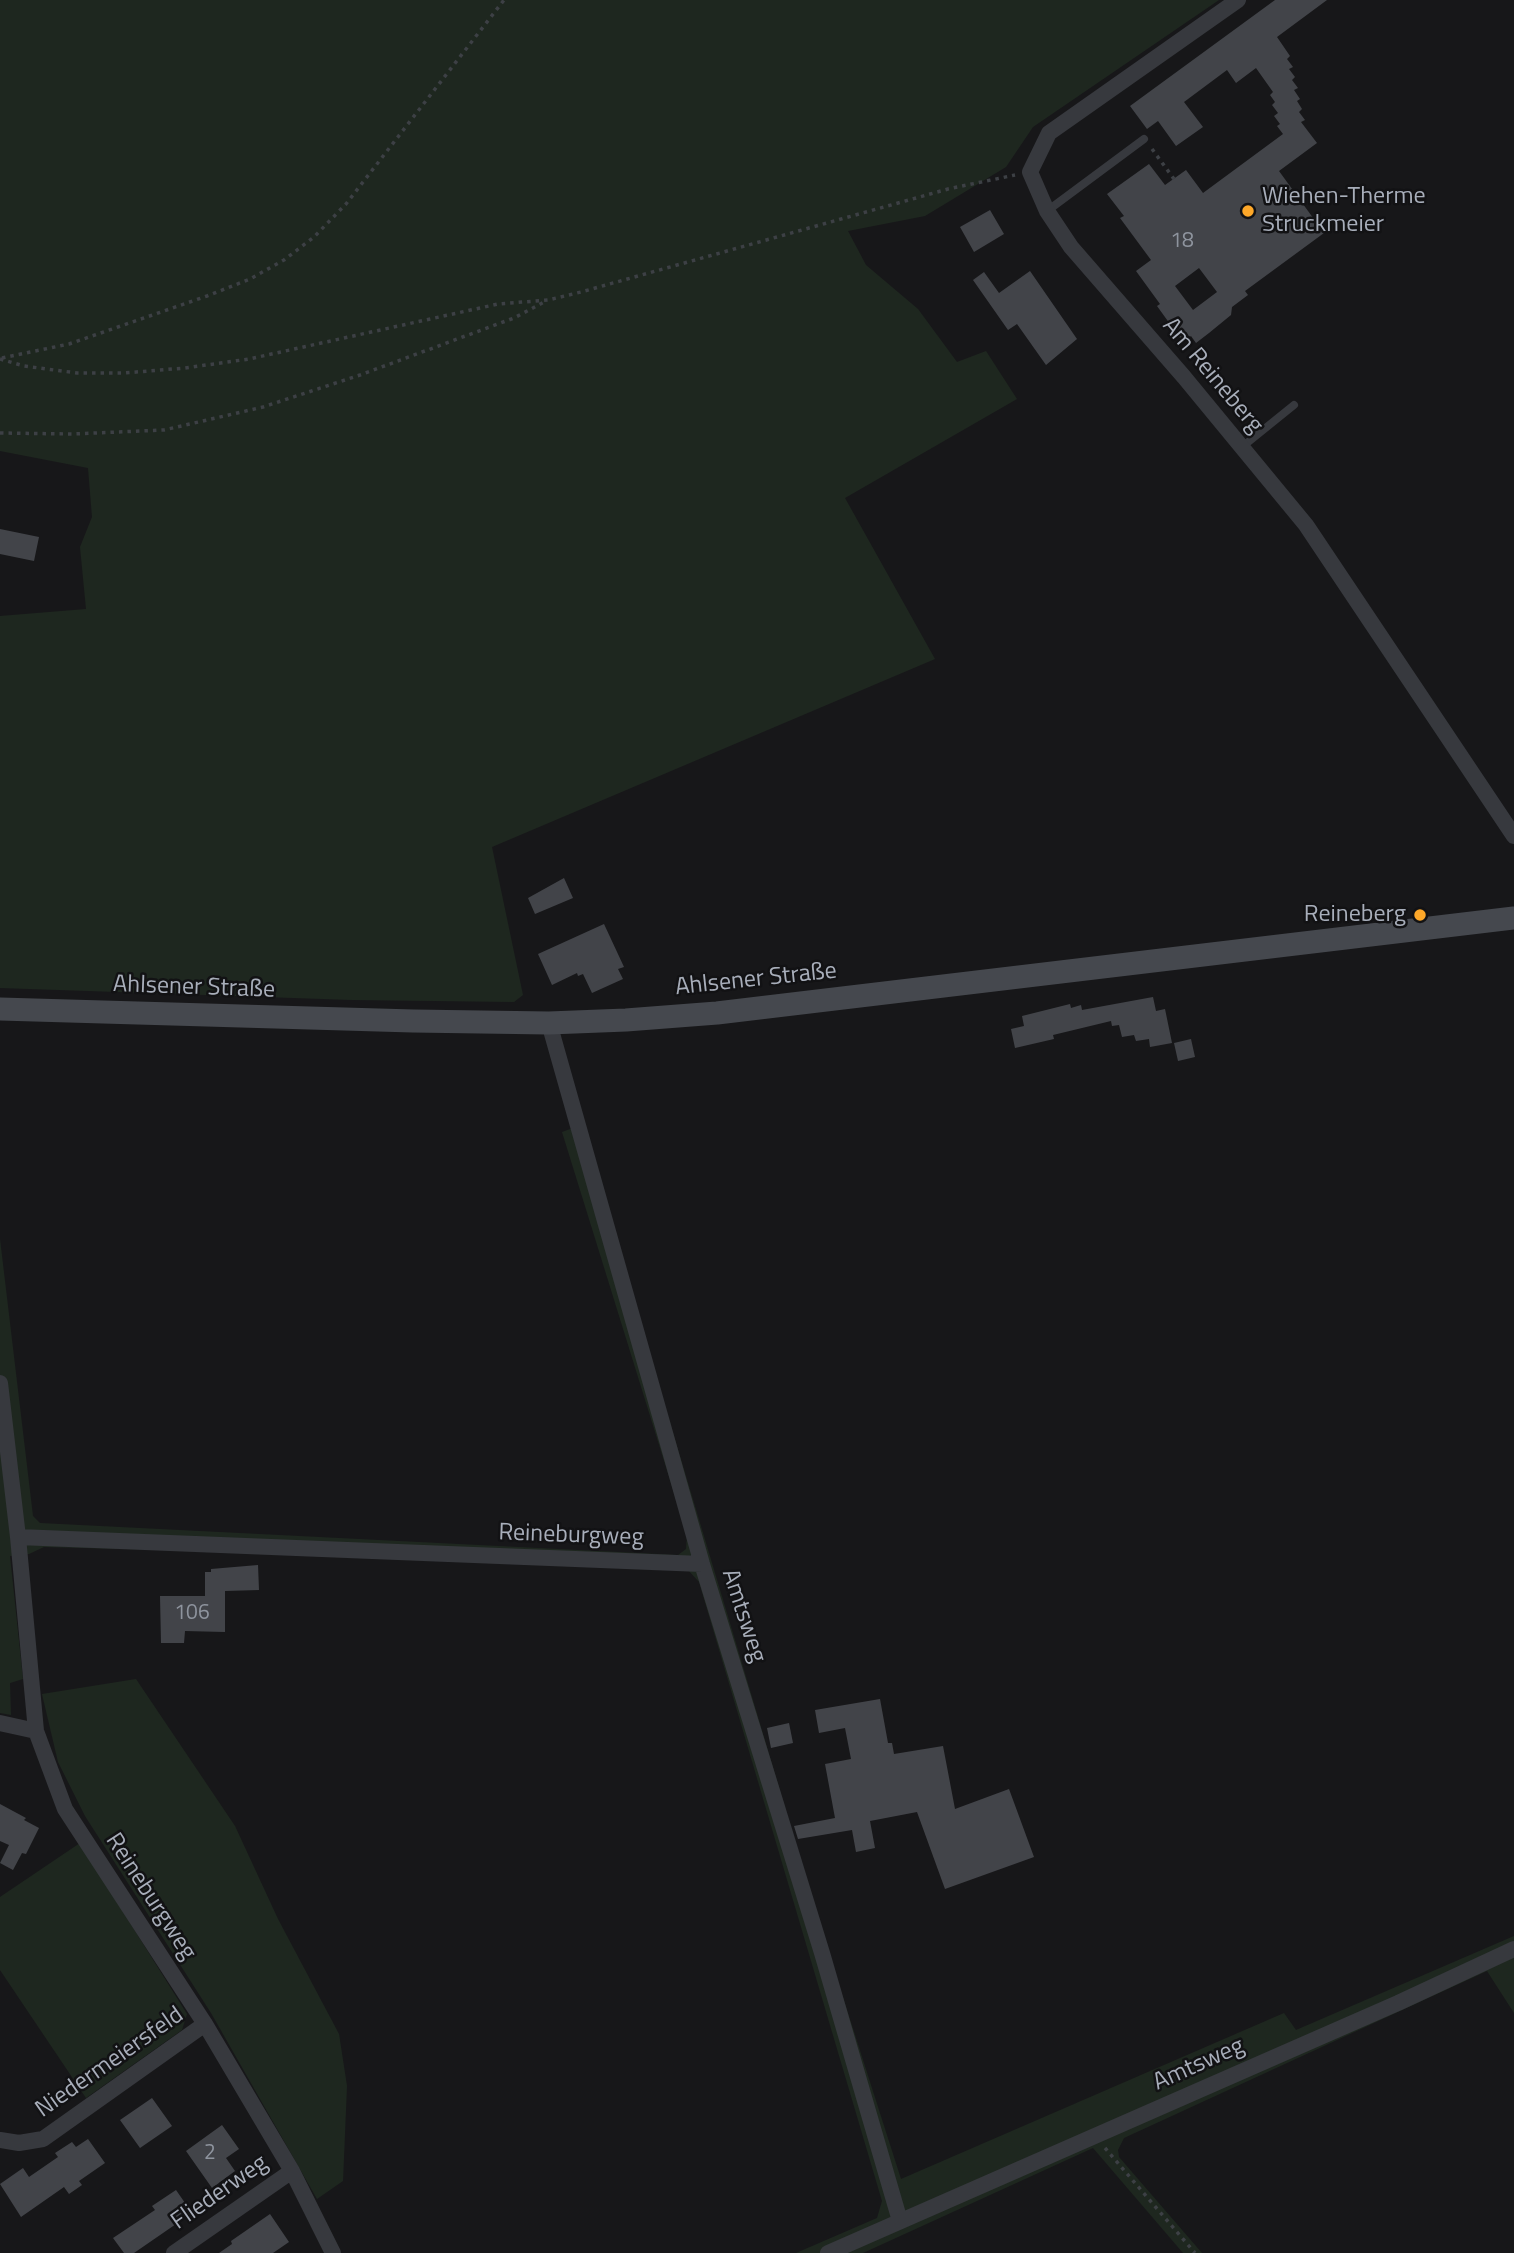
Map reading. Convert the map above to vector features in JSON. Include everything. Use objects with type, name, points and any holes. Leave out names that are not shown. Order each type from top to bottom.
[{"type":"main road","name":"Ahlsener Straße","points":[[0,1009],[549,1023],[717,1013],[1514,919]]},
{"type":"street","points":[[1030,172],[1049,133],[1238,0]]},
{"type":"street","name":"Am Reineberg","points":[[1030,172],[1047,211],[1071,247],[1184,377],[1306,525],[1514,836]]},
{"type":"street","name":"Amtsweg","points":[[549,1023],[702,1564],[800,1879],[900,2221]]},
{"type":"street","name":"Reineburgweg","points":[[0,1383],[18,1536],[36,1731],[65,1809],[205,2024],[292,2171],[333,2253]]},
{"type":"street","name":"Reineburgweg","points":[[18,1536],[702,1564]]},
{"type":"street","points":[[0,1723],[36,1731]]},
{"type":"street","name":"Amtsweg","points":[[828,2253],[1385,2009],[1514,1949]]},
{"type":"street","name":"Niedermeiersfeld","points":[[0,2140],[19,2143],[43,2139],[205,2024]]},
{"type":"street","name":"Fliederweg","points":[[174,2253],[292,2171]]},
{"type":"lane","points":[[1047,211],[1144,139]]},
{"type":"lane","points":[[1242,447],[1294,405]]},
{"type":"path","points":[[0,359],[69,344],[107,331],[250,279],[284,260],[314,237],[346,204],[504,0]]},
{"type":"path","points":[[1144,139],[1174,179]]},
{"type":"path","points":[[0,359],[24,366],[77,373],[124,373],[248,359],[498,304],[548,300],[948,189],[1030,172]]},
{"type":"path","points":[[0,433],[72,434],[164,430],[263,407],[360,375],[514,318],[548,300]]},
{"type":"path","points":[[1095,2136],[1195,2253]]},
{"type":"shaded area","points":[[0,0],[1219,0],[1033,127],[1006,167],[925,216],[848,231],[866,265],[918,309],[957,362],[986,351],[1017,399],[845,498],[935,659],[492,847],[523,995],[514,1002],[352,1000],[0,988],[0,616],[86,609],[80,547],[92,517],[88,468],[0,451]]},
{"type":"shaded area","points":[[581,1125],[825,1941],[901,2179],[1284,2013],[1296,2030],[1514,1936],[1514,2013],[1487,1971],[1124,2138],[1118,2150],[1119,2157],[1202,2253],[1183,2253],[1093,2148],[863,2253],[796,2253],[877,2218],[882,2201],[699,1582],[688,1570],[285,1553],[44,1547],[29,1554],[10,1556],[23,1679],[10,1683],[11,1715],[0,1713],[0,1239],[33,1516],[40,1523],[678,1555],[686,1549],[687,1535],[562,1132]]},
{"type":"shaded area","points":[[136,1679],[235,1826],[278,1919],[339,2034],[347,2086],[343,2181],[317,2199],[211,2013],[85,1816],[58,1762],[42,1694]]},
{"type":"shaded area","points":[[80,1843],[187,2014],[182,2030],[86,2098],[0,1970],[0,1897]]},
{"type":"building","points":[[1275,0],[1327,0],[1277,37],[1290,56],[1287,59],[1293,67],[1289,69],[1295,77],[1292,80],[1298,88],[1294,90],[1302,109],[1299,112],[1305,120],[1301,122],[1317,143],[1279,171],[1324,233],[1245,291],[1248,295],[1232,307],[1231,315],[1196,343],[1191,336],[1183,342],[1136,271],[1151,260],[1120,218],[1124,216],[1107,194],[1149,164],[1165,185],[1186,170],[1203,193],[1283,134],[1274,116],[1278,113],[1272,105],[1275,102],[1270,95],[1273,92],[1256,68],[1236,83],[1227,70],[1184,102],[1203,127],[1176,146],[1158,121],[1147,129],[1130,106]],"holes":[[[1199,268],[1217,292],[1193,310],[1175,286]]]},
{"type":"building","points":[[990,210],[1004,234],[974,252],[960,227]]},
{"type":"building","points":[[1030,271],[1077,339],[1046,365],[1017,324],[1008,330],[973,280],[984,272],[999,293]]},
{"type":"building","points":[[0,529],[39,537],[34,561],[0,554]]},
{"type":"building","points":[[564,878],[573,898],[535,914],[528,898]]},
{"type":"building","points":[[604,924],[624,967],[618,969],[623,979],[592,993],[583,974],[578,976],[577,973],[552,985],[538,954]]},
{"type":"building","points":[[1153,997],[1156,1011],[1165,1009],[1172,1043],[1150,1047],[1149,1039],[1136,1041],[1134,1035],[1122,1037],[1119,1025],[1112,1026],[1111,1021],[1053,1035],[1054,1039],[1015,1048],[1011,1029],[1024,1026],[1022,1016],[1070,1004],[1071,1008],[1081,1005],[1082,1010]]},
{"type":"building","points":[[1191,1039],[1195,1057],[1178,1061],[1174,1043]]},
{"type":"building","points":[[258,1565],[259,1590],[225,1591],[225,1632],[185,1631],[184,1643],[161,1643],[160,1596],[205,1596],[205,1572],[211,1572],[211,1569]]},
{"type":"building","points":[[880,1699],[888,1743],[892,1743],[894,1754],[943,1746],[955,1809],[1009,1789],[1034,1857],[945,1889],[917,1812],[870,1821],[875,1848],[856,1852],[852,1830],[798,1839],[794,1826],[835,1818],[825,1764],[851,1759],[845,1728],[819,1733],[815,1710]]},
{"type":"building","points":[[789,1723],[793,1743],[771,1748],[767,1728]]},
{"type":"building","points":[[0,1804],[39,1828],[26,1854],[22,1853],[13,1870],[0,1863],[9,1845],[0,1841]]},
{"type":"building","points":[[152,2098],[172,2126],[140,2148],[120,2120]]},
{"type":"building","points":[[222,2125],[239,2149],[226,2158],[235,2171],[212,2188],[186,2151]]},
{"type":"building","points":[[88,2139],[105,2163],[79,2181],[82,2185],[69,2194],[64,2187],[21,2217],[0,2184],[23,2168],[29,2177],[58,2157],[55,2153],[72,2142],[76,2147]]},
{"type":"building","points":[[176,2190],[192,2213],[134,2253],[124,2253],[113,2238],[155,2210],[152,2206]]},
{"type":"building","points":[[270,2214],[289,2242],[273,2253],[219,2253],[232,2244],[231,2241]]},
{"type":"place","name":"Wiehen-Therme Struckmeier","points":[[1248,211]]},
{"type":"place","name":"Reineberg","points":[[1420,915]]}]
